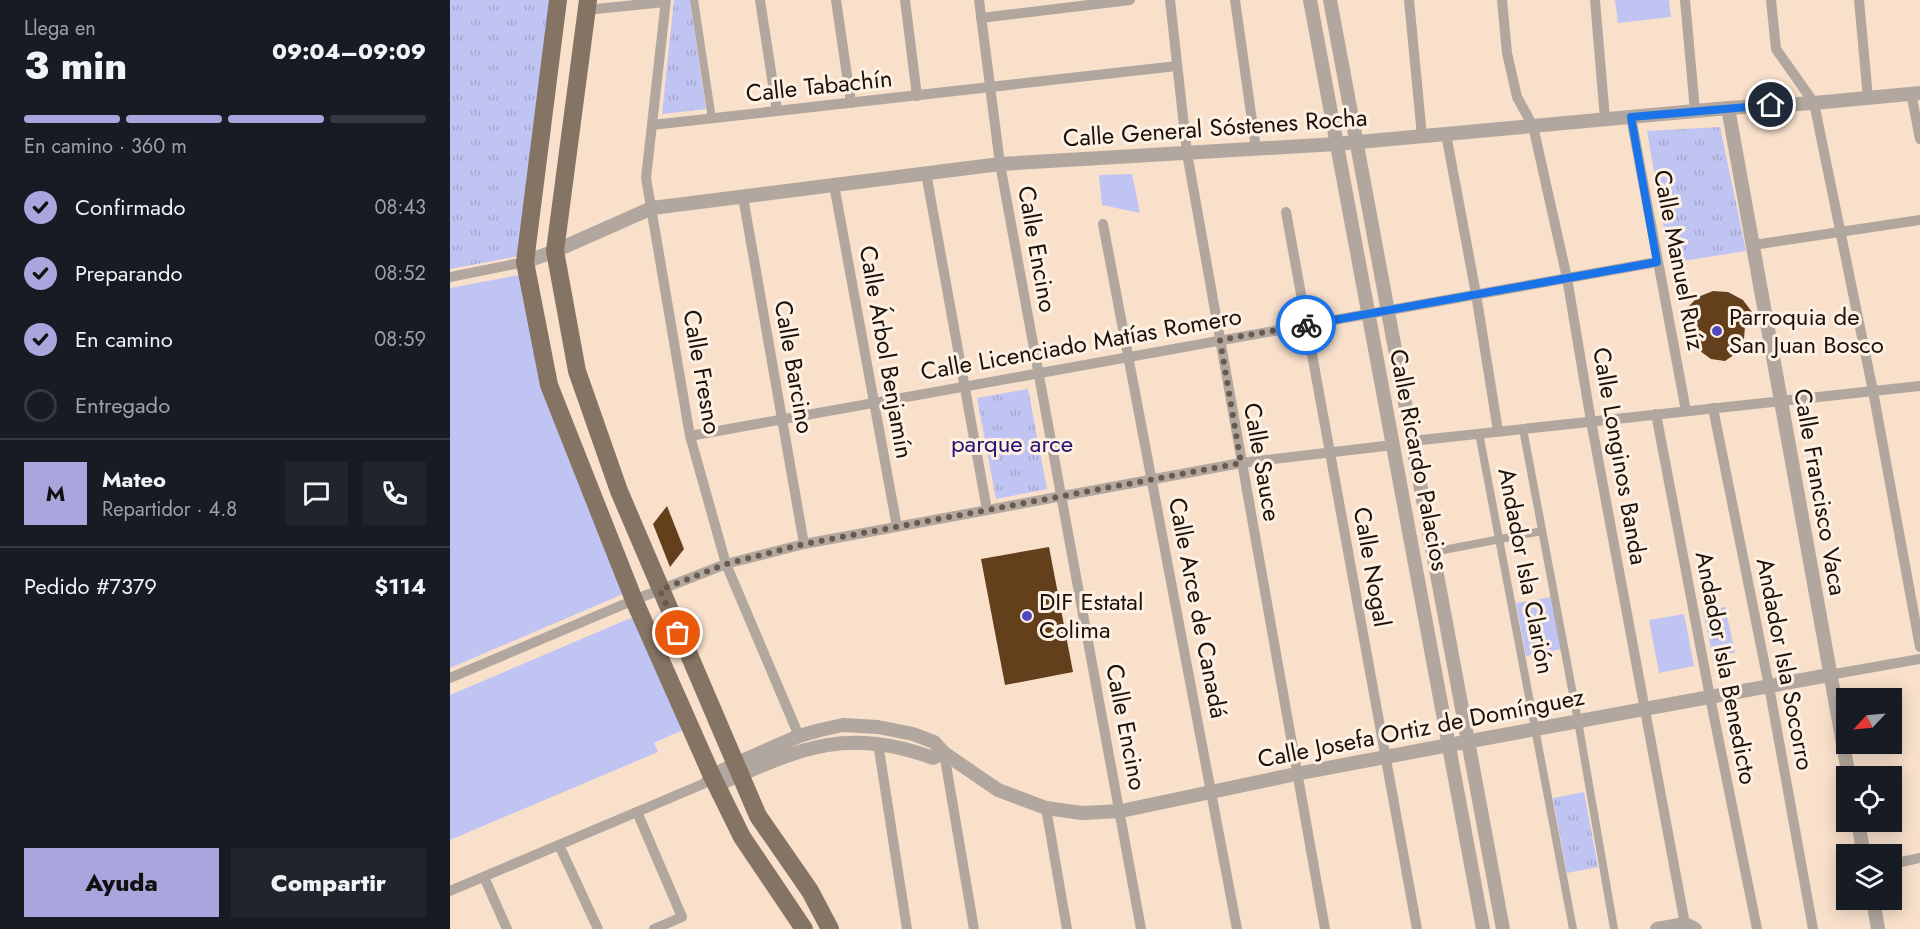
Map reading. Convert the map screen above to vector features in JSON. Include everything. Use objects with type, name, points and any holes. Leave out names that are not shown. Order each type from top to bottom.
[{"type":"main road","points":[[558,0],[525,262],[549,385],[634,600],[710,782],[742,837],[804,929]]},
{"type":"main road","points":[[587,5],[555,251],[577,371],[619,491],[758,816],[810,891],[831,927]]},
{"type":"street","points":[[694,0],[712,118]]},
{"type":"street","points":[[760,0],[777,111]]},
{"type":"street","points":[[836,0],[851,103]]},
{"type":"street","points":[[905,0],[917,96]]},
{"type":"street","name":"Calle Encino","points":[[979,0],[1000,164],[1142,929]]},
{"type":"street","points":[[981,18],[1130,0]]},
{"type":"street","name":"Calle Sauce","points":[[1170,0],[1186,153],[1325,929]]},
{"type":"street","points":[[1235,0],[1256,149]]},
{"type":"street","name":"Calle Ricardo Palacios","points":[[1310,0],[1483,929]]},
{"type":"street","name":"Calle Ricardo Palacios","points":[[1330,0],[1503,929]]},
{"type":"street","points":[[1409,0],[1422,136]]},
{"type":"street","name":"Calle Longinos Banda","points":[[1502,0],[1507,53],[1517,97],[1533,126],[1567,278],[1644,709],[1690,927]]},
{"type":"street","points":[[1595,0],[1605,119]]},
{"type":"street","points":[[1685,0],[1695,111]]},
{"type":"street","points":[[1771,0],[1776,49],[1814,103],[1873,391],[1920,647]]},
{"type":"street","points":[[1859,0],[1868,98]]},
{"type":"street","points":[[587,5],[665,1]]},
{"type":"street","name":"Calle Fresno","points":[[665,1],[646,178],[690,436],[726,564],[799,736]]},
{"type":"street","name":"Calle Tabachín","points":[[652,125],[1177,66]]},
{"type":"street","name":"Calle General Sóstenes Rocha","points":[[525,262],[652,208],[1000,164],[1337,144],[1916,93]]},
{"type":"street","points":[[1916,93],[1920,140]]},
{"type":"street","name":"Calle Francisco Vaca","points":[[1728,108],[1847,766]]},
{"type":"street","name":"Calle Manuel Ruíz","points":[[1631,117],[1686,411]]},
{"type":"street","points":[[1446,134],[1476,294],[1498,431]]},
{"type":"street","points":[[926,173],[987,510]]},
{"type":"street","name":"Calle Árbol Benjamín","points":[[834,185],[897,527]]},
{"type":"street","name":"Calle Barcino","points":[[743,197],[804,544]]},
{"type":"street","name":"Calle Nogal","points":[[1286,212],[1417,929]]},
{"type":"street","points":[[1753,245],[1920,220]]},
{"type":"street","name":"Calle Arce de Canadá","points":[[1103,224],[1238,929]]},
{"type":"street","points":[[450,277],[525,262]]},
{"type":"street","name":"Calle Licenciado Matías Romero","points":[[690,436],[1657,262]]},
{"type":"street","points":[[1412,441],[1920,386]]},
{"type":"street","name":"Andador Isla Socorro","points":[[1713,408],[1769,686],[1813,929]]},
{"type":"street","name":"Andador Isla Benedicto","points":[[1656,414],[1757,929]]},
{"type":"street","points":[[1523,429],[1578,721],[1614,929]]},
{"type":"street","name":"Andador Isla Clarión","points":[[1479,433],[1573,929]]},
{"type":"street","points":[[450,678],[634,600],[726,564],[804,544],[1241,463],[1393,445]]},
{"type":"street","points":[[1433,552],[1542,531]]},
{"type":"street","name":"Calle Josefa Ortiz de Domínguez","points":[[710,782],[799,736],[843,726],[878,727],[914,734],[934,742],[944,753],[998,790],[1046,808],[1082,813],[1121,812],[1211,791],[1468,741],[1920,659]]},
{"type":"street","name":"Calle Josefa Ortiz de Domínguez","points":[[738,769],[799,751],[848,741],[878,743],[909,749],[933,758],[944,753]]},
{"type":"street","points":[[878,743],[907,929]]},
{"type":"street","points":[[944,753],[974,929]]},
{"type":"street","points":[[450,891],[710,782]]},
{"type":"street","points":[[1046,808],[1067,929]]},
{"type":"street","points":[[637,812],[682,916],[654,929]]},
{"type":"street","points":[[559,844],[598,929]]},
{"type":"street","points":[[1902,862],[1920,858]]},
{"type":"street","points":[[484,876],[507,929]]},
{"type":"street","points":[[1875,910],[1878,929]]},
{"type":"street","points":[[1657,929],[1690,927]]},
{"type":"green space","points":[[450,0],[551,0],[520,256],[450,269]]},
{"type":"green space","points":[[674,0],[690,0],[706,109],[662,114]]},
{"type":"green space","points":[[1615,0],[1669,0],[1671,17],[1618,23]]},
{"type":"green space","points":[[1720,127],[1746,251],[1670,263],[1647,131]]},
{"type":"green space","points":[[1132,174],[1140,213],[1102,205],[1099,175]]},
{"type":"green space","points":[[519,275],[623,594],[450,668],[450,288]]},
{"type":"green space","name":"parque arce","points":[[1028,389],[1047,489],[996,499],[977,398]]},
{"type":"green space","points":[[1551,597],[1561,649],[1526,656],[1516,603]]},
{"type":"green space","points":[[1725,607],[1735,652],[1713,657],[1703,611]]},
{"type":"green space","points":[[1684,614],[1694,666],[1659,673],[1649,620]]},
{"type":"green space","points":[[633,617],[685,729],[654,743],[658,752],[450,840],[450,695]]},
{"type":"green space","points":[[1584,792],[1598,867],[1567,873],[1553,798]]},
{"type":"building","name":"Parroquia de San Juan Bosco","points":[[1713,291],[1728,292],[1743,300],[1752,312],[1745,325],[1744,339],[1738,352],[1725,361],[1711,359],[1700,351],[1684,323],[1687,308],[1698,297]]},
{"type":"building","points":[[667,506],[684,549],[670,567],[653,524]]},
{"type":"building","name":"DIF Estatal Colima","points":[[1049,547],[1073,672],[1005,685],[981,559]]},
{"type":"way so far","points":[[678,633],[660,590],[726,564],[804,544],[1241,463],[1220,340],[1306,325]]},
{"type":"place","name":"Parroquia de San Juan Bosco","points":[[1717,331]]},
{"type":"place","name":"DIF Estatal Colima","points":[[1027,616]]},
{"type":"route","points":[[1306,325],[1657,262],[1631,117],[1771,105]]}]
